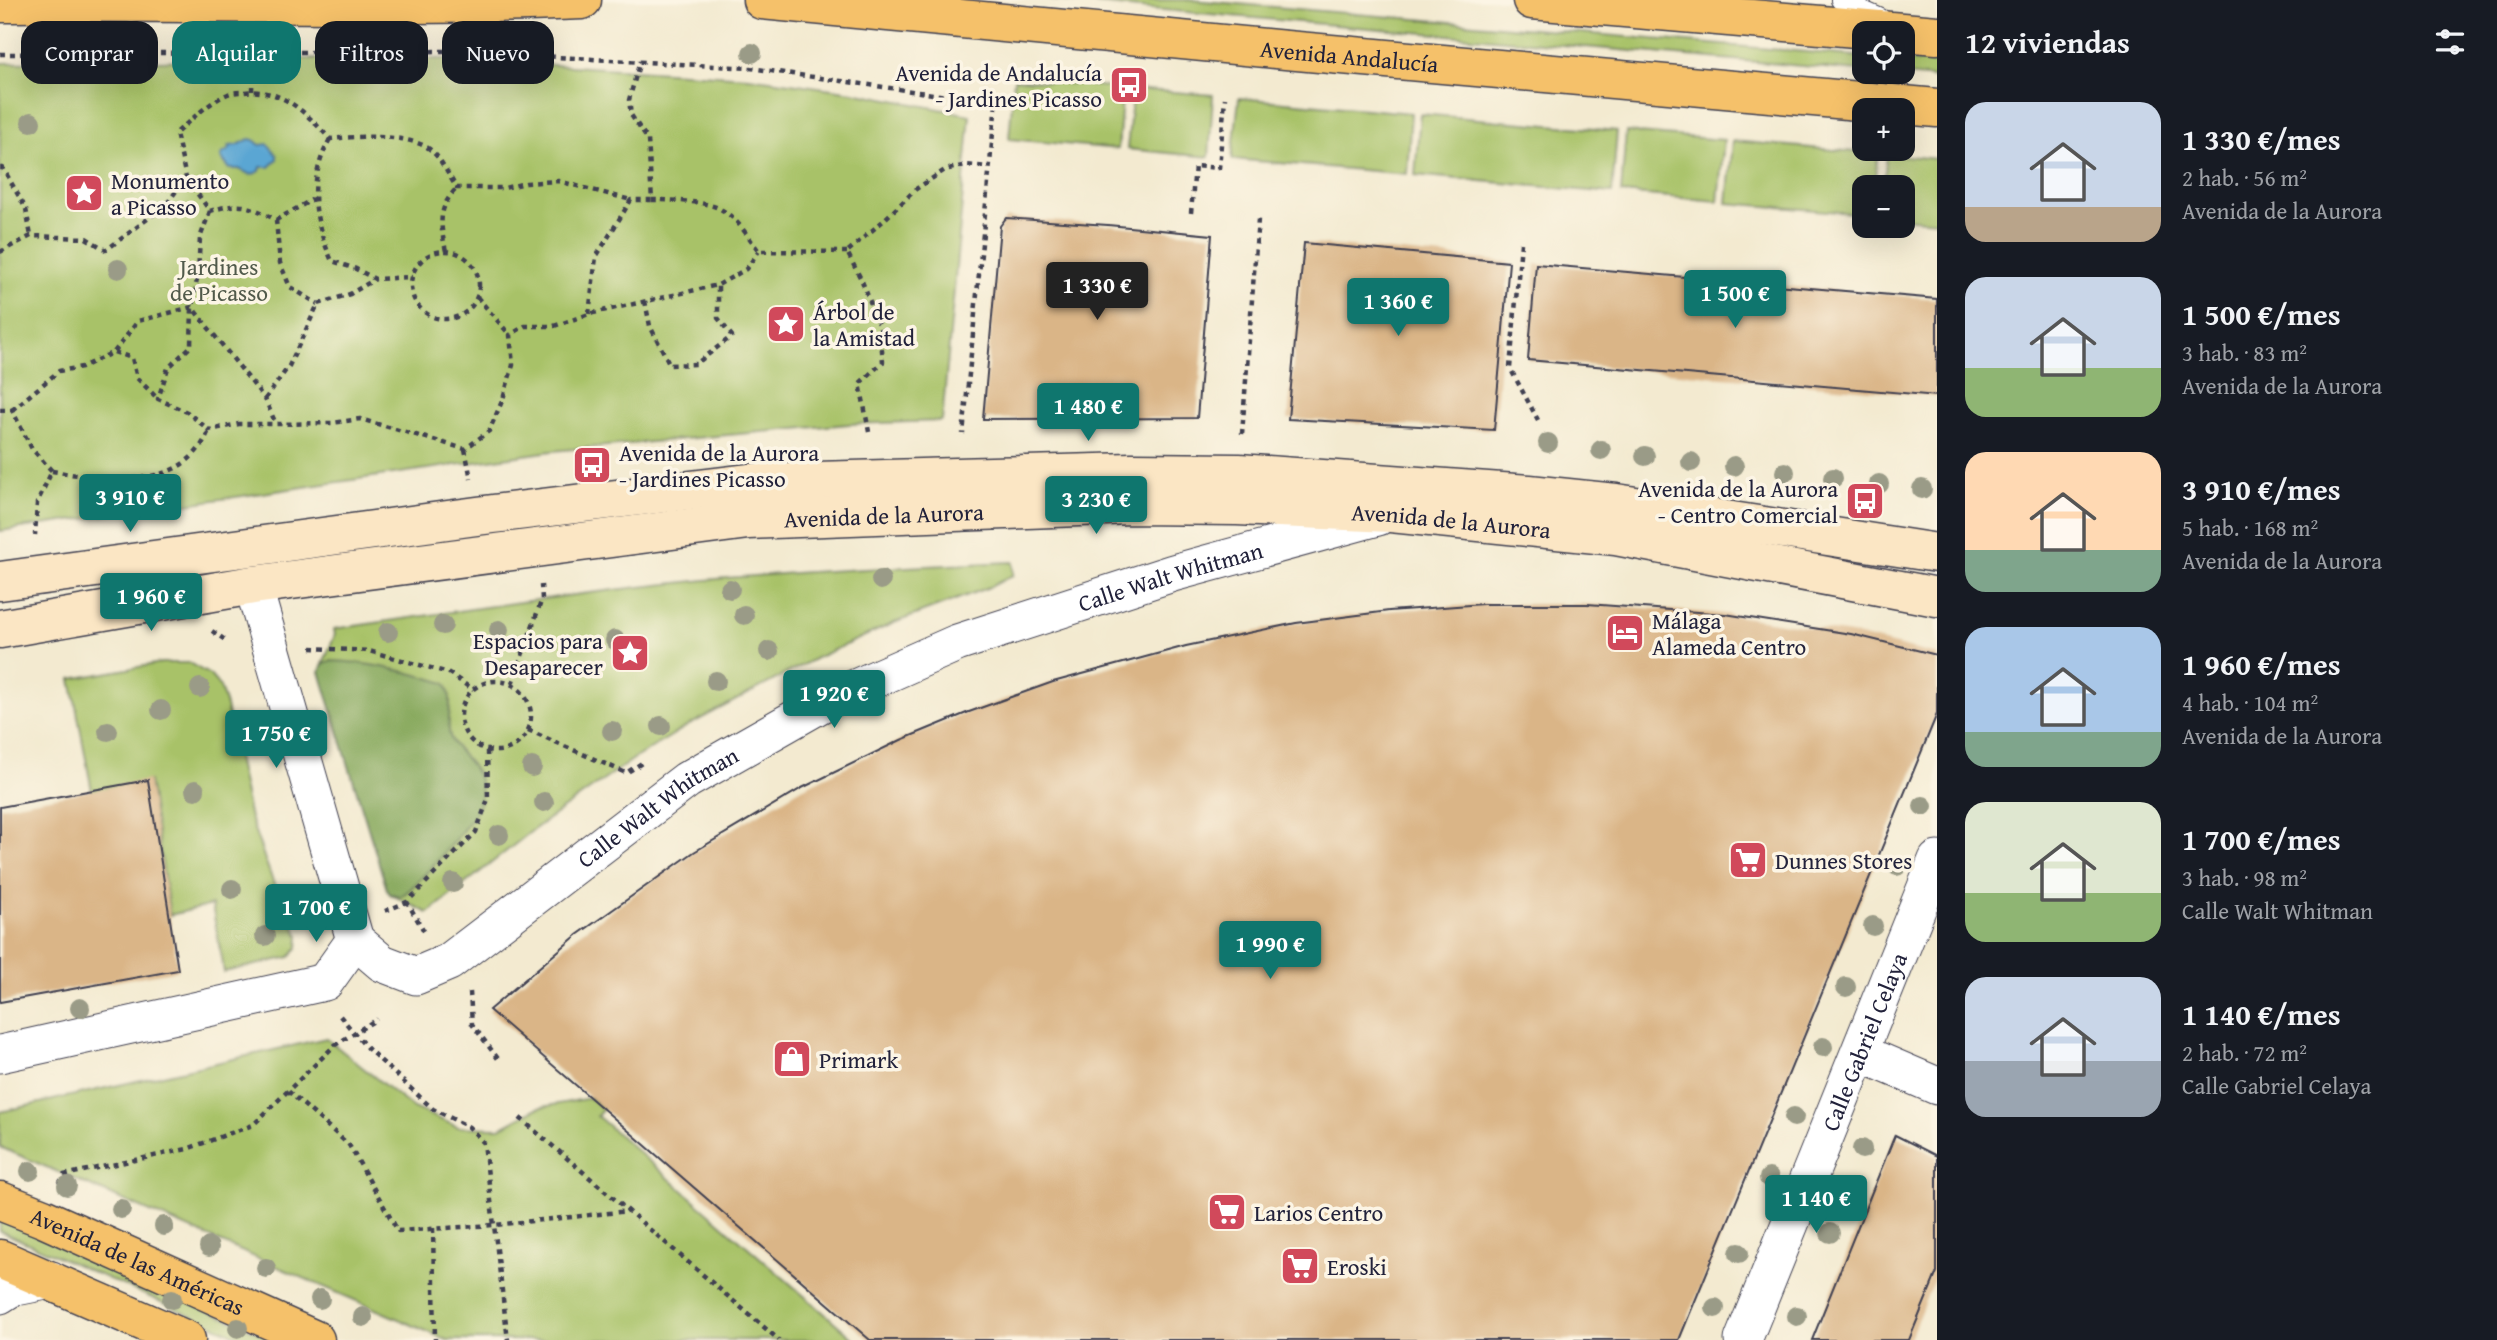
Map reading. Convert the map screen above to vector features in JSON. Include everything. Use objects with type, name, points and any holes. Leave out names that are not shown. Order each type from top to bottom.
[{"type":"main road","points":[[0,4],[88,1],[508,4],[582,0]]},
{"type":"main road","name":"Avenida Andalucía","points":[[762,0],[1937,108]]},
{"type":"main road","points":[[1532,0],[1927,34]]},
{"type":"main road","name":"Avenida de la Aurora","points":[[0,581],[477,516],[748,483],[1132,472],[1239,473],[1529,494],[1616,503],[1937,553]]},
{"type":"main road","name":"Avenida de la Aurora","points":[[0,629],[253,585],[748,520],[1131,505],[1237,506],[1391,513],[1616,536],[1937,597]]},
{"type":"main road","name":"Avenida de las Américas","points":[[0,1201],[315,1340]]},
{"type":"main road","points":[[0,1259],[186,1340]]},
{"type":"street","name":"Calle Walt Whitman","points":[[364,927],[382,963],[416,976],[449,961],[687,780],[828,700],[957,643],[1077,603],[1207,563],[1391,513]]},
{"type":"street","points":[[0,1054],[325,982],[364,927],[253,585]]},
{"type":"street","name":"Calle Gabriel Celaya","points":[[1743,1340],[1937,860]]},
{"type":"street","points":[[1860,1053],[1937,1086]]},
{"type":"street","points":[[0,1295],[11,1288],[51,1280]]},
{"type":"lane","points":[[1840,0],[1927,34]]},
{"type":"path","points":[[301,51],[452,51],[750,68],[996,103],[963,434]]},
{"type":"path","points":[[0,54],[172,52]]},
{"type":"path","points":[[640,61],[629,100],[631,115],[648,141],[652,200]]},
{"type":"path","points":[[252,84],[252,91]]},
{"type":"path","points":[[210,211],[186,178],[176,133],[229,93],[252,91],[276,94],[305,113],[330,139]]},
{"type":"path","points":[[1191,213],[1195,166],[1219,168],[1225,98]]},
{"type":"path","points":[[330,139],[350,137],[412,140],[432,151],[457,188]]},
{"type":"path","points":[[330,139],[320,158],[315,198],[324,242],[332,261],[356,268],[375,279]]},
{"type":"path","points":[[759,251],[847,251],[916,189],[945,170],[966,165],[988,167]]},
{"type":"path","points":[[0,168],[3,168],[26,209],[31,236]]},
{"type":"path","points":[[0,252],[31,236],[86,238],[106,250],[165,206],[186,178]]},
{"type":"path","points":[[446,251],[440,228],[446,200],[457,188],[504,188],[526,183],[558,181],[631,200],[674,200],[721,208],[742,228],[759,251]]},
{"type":"path","points":[[276,220],[315,198]]},
{"type":"path","points":[[589,314],[596,257],[631,200]]},
{"type":"path","points":[[210,211],[234,204],[252,206],[276,220]]},
{"type":"path","points":[[158,399],[168,368],[191,346],[192,307],[198,274],[200,238],[210,211]]},
{"type":"path","points":[[1239,473],[1258,219]]},
{"type":"path","points":[[276,220],[280,264],[290,287],[318,304]]},
{"type":"path","points":[[1521,243],[1510,368],[1538,420]]},
{"type":"path","points":[[446,251],[457,253],[473,266],[479,287],[471,307],[452,319],[429,316],[413,299],[412,277],[416,266],[424,258],[446,251]]},
{"type":"path","points":[[510,335],[526,326],[554,326],[589,314],[718,285],[746,269],[759,251]]},
{"type":"path","points":[[847,251],[880,327],[883,362],[860,383],[869,432]]},
{"type":"path","points":[[265,399],[289,366],[318,304],[350,294],[375,279],[412,277]]},
{"type":"path","points":[[645,301],[650,326],[670,365],[696,364],[732,336],[719,318],[718,285]]},
{"type":"path","points":[[465,449],[489,431],[503,399],[513,365],[510,335],[477,297]]},
{"type":"path","points":[[0,410],[12,410],[59,372],[82,367],[114,352],[138,321],[192,307]]},
{"type":"path","points":[[192,307],[265,399],[276,424]]},
{"type":"path","points":[[114,352],[132,358],[137,378],[158,399],[187,412],[209,430]]},
{"type":"path","points":[[12,410],[32,449],[52,471],[83,476],[143,479],[179,468],[202,447],[209,430]]},
{"type":"path","points":[[209,430],[239,424],[332,423],[360,419],[465,449]]},
{"type":"path","points":[[465,449],[471,482]]},
{"type":"path","points":[[35,535],[37,503],[52,471]]},
{"type":"path","points":[[512,684],[542,599],[540,579]]},
{"type":"path","points":[[206,628],[225,638],[231,645]]},
{"type":"path","points":[[306,648],[369,651],[449,673],[473,690]]},
{"type":"path","points":[[490,681],[512,684],[528,700],[531,711],[528,730],[520,742],[510,749],[486,750],[467,737],[462,726],[463,703],[473,690],[490,681]]},
{"type":"path","points":[[528,730],[626,773],[647,760]]},
{"type":"path","points":[[364,927],[407,902],[476,832],[488,799],[486,750]]},
{"type":"path","points":[[407,902],[428,939]]},
{"type":"path","points":[[325,982],[337,1011],[367,1048],[433,1109],[469,1127],[484,1143],[508,1340]]},
{"type":"path","points":[[470,985],[472,1024],[499,1060]]},
{"type":"path","points":[[43,1218],[64,1175],[187,1149],[253,1125],[335,1045],[377,1019]]},
{"type":"path","points":[[288,1091],[349,1145],[398,1231],[629,1211]]},
{"type":"path","points":[[520,1118],[779,1340]]},
{"type":"path","points":[[433,1228],[435,1340]]},
{"type":"green space","points":[[1050,0],[1191,0],[1852,56],[1852,71]]},
{"type":"green space","name":"Jardines de Picasso","points":[[301,59],[315,59],[315,84],[428,84],[428,59],[442,59],[442,84],[554,84],[554,65],[749,77],[853,92],[970,115],[942,421],[849,424],[552,451],[0,531],[0,63],[21,63],[21,84],[158,84],[158,61],[172,61],[172,84],[301,84]]},
{"type":"green space","points":[[1915,61],[1937,63],[1937,78],[1915,76]]},
{"type":"green space","points":[[1014,79],[1123,88],[1118,149],[1009,139]]},
{"type":"green space","points":[[1133,89],[1213,95],[1209,157],[1127,149]]},
{"type":"green space","points":[[1239,98],[1411,113],[1407,174],[1232,159]]},
{"type":"green space","points":[[1420,114],[1617,131],[1612,193],[1415,175]]},
{"type":"green space","points":[[1626,132],[1724,140],[1718,201],[1621,193]]},
{"type":"green space","points":[[1733,141],[1852,152],[1852,161],[1877,161],[1875,175],[1852,175],[1852,213],[1727,203]]},
{"type":"green space","points":[[1915,157],[1937,159],[1937,221],[1915,219],[1915,175],[1884,175],[1886,161],[1915,161]]},
{"type":"green space","points":[[1013,562],[1013,575],[992,586],[894,623],[816,658],[689,725],[635,758],[533,830],[428,913],[390,894],[387,889],[320,671],[335,635],[334,629],[686,582],[808,572]]},
{"type":"green space","points":[[330,661],[388,668],[445,683],[450,696],[449,723],[452,742],[477,773],[481,790],[474,815],[430,868],[401,896],[390,894],[387,889],[323,682],[320,671],[324,663]]},
{"type":"green space","points":[[161,663],[189,663],[210,675],[220,687],[250,818],[275,887],[299,936],[298,947],[290,957],[224,972],[212,905],[170,915],[149,781],[92,791],[71,679]]},
{"type":"green space","points":[[326,1038],[413,1108],[458,1127],[500,1128],[537,1108],[590,1098],[603,1109],[597,1116],[855,1340],[447,1340],[0,1147],[0,1112]]},
{"type":"green space","points":[[0,1218],[276,1340],[247,1340],[0,1231]]},
{"type":"water","points":[[249,139],[260,145],[268,144],[277,155],[277,159],[269,167],[261,167],[260,171],[251,175],[239,169],[230,169],[221,158],[222,154],[230,149],[229,146]]},
{"type":"building","points":[[1006,218],[1212,235],[1197,418],[983,419],[1000,226]]},
{"type":"building","points":[[1304,243],[1509,262],[1494,430],[1288,419]]},
{"type":"building","points":[[1536,264],[1937,299],[1937,396],[1528,360]]},
{"type":"building","points":[[1483,604],[1587,604],[1725,614],[1851,634],[1937,655],[1937,714],[1679,1340],[870,1340],[489,1010],[577,935],[694,852],[802,788],[901,740],[969,712],[1053,682],[1186,646],[1296,623],[1389,611]]},
{"type":"building","points":[[148,780],[178,970],[0,1002],[0,807]]},
{"type":"building","points":[[1895,1135],[1937,1156],[1937,1272],[1909,1340],[1812,1340]]},
{"type":"place","name":"Avenida de Andalucía - Jardines Picasso","points":[[1129,85]]},
{"type":"place","name":"Monumento a Picasso","points":[[84,193]]},
{"type":"place","name":"Árbol de la Amistad","points":[[786,324]]},
{"type":"place","name":"Avenida de la Aurora - Jardines Picasso","points":[[592,465]]},
{"type":"place","name":"Avenida de la Aurora - Centro Comercial","points":[[1865,501]]},
{"type":"place","name":"Málaga Alameda Centro","points":[[1625,633]]},
{"type":"place","name":"Espacios para Desaparecer","points":[[630,653]]},
{"type":"place","name":"Dunnes Stores","points":[[1748,860]]},
{"type":"place","name":"Primark","points":[[792,1059]]},
{"type":"place","name":"Larios Centro","points":[[1227,1212]]},
{"type":"place","name":"Eroski","points":[[1300,1266]]}]
